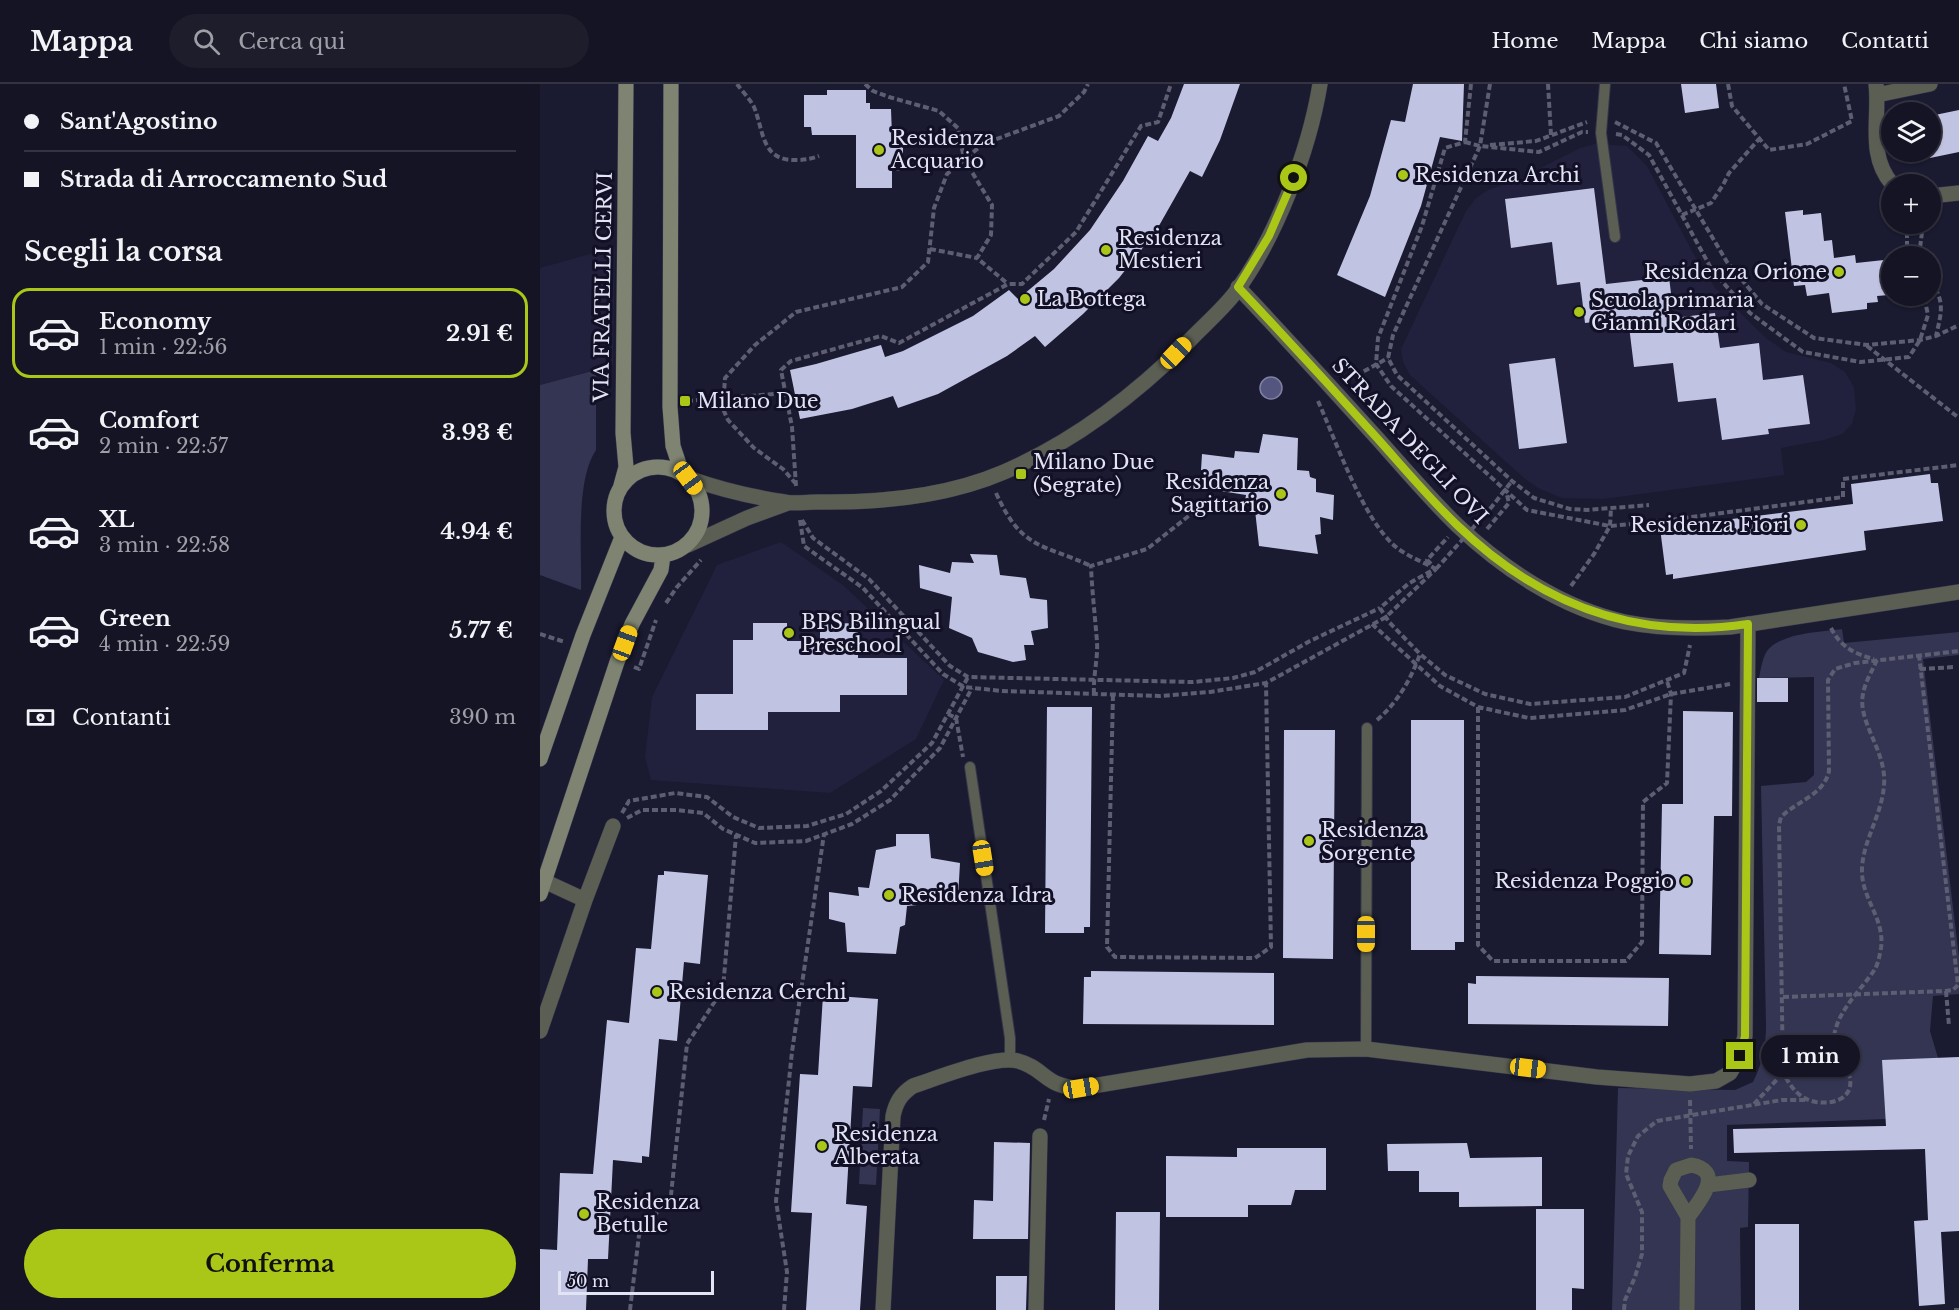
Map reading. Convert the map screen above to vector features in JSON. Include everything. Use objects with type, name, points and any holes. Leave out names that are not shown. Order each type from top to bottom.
[{"type":"street","name":"VIA FRATELLI CERVI","points":[[620,489],[626,467],[623,421],[626,84]]},
{"type":"street","points":[[671,84],[670,407],[673,446],[685,476],[699,493],[703,511],[699,530],[688,544],[681,550],[663,556],[654,556],[636,550],[622,537],[615,520],[614,508],[620,489],[629,478],[641,470],[661,467],[685,476],[731,492],[788,503],[873,501],[971,484],[1025,462],[1064,441],[1124,399],[1164,365],[1235,293],[1269,236],[1294,178],[1311,126],[1320,84]]},
{"type":"street","points":[[1886,174],[1881,166],[1876,146],[1876,90],[1930,84]]},
{"type":"street","points":[[1941,195],[1959,193]]},
{"type":"street","name":"STRADA DEGLI OVI","points":[[1238,287],[1458,526],[1503,563],[1562,599],[1598,614],[1626,622],[1693,629],[1748,624],[1959,592]]},
{"type":"street","points":[[688,544],[788,503]]},
{"type":"street","points":[[540,759],[583,635],[622,537]]},
{"type":"street","points":[[585,900],[542,888],[618,662],[632,624],[661,570],[663,556]]},
{"type":"street","points":[[883,1310],[893,1116],[896,1105],[903,1093],[914,1086],[995,1061],[1008,1060],[1027,1065],[1062,1087],[1081,1088],[1307,1050],[1366,1049],[1598,1077],[1690,1084],[1716,1081],[1730,1073],[1740,1056],[1745,1036],[1748,624]]},
{"type":"street","points":[[540,1031],[613,826]]},
{"type":"street","points":[[1036,1310],[1040,1136]]},
{"type":"street","points":[[1687,1310],[1688,1217],[1672,1192],[1671,1180],[1676,1170],[1682,1166],[1691,1165],[1702,1170],[1706,1175],[1708,1185],[1704,1197],[1688,1217]]},
{"type":"street","points":[[1708,1185],[1749,1180]]},
{"type":"lane","points":[[1605,84],[1601,133],[1615,237]]},
{"type":"lane","points":[[1366,1049],[1367,728]]},
{"type":"lane","points":[[970,767],[1010,1038],[1008,1060]]},
{"type":"path","points":[[737,84],[753,106],[762,137],[773,155],[787,160],[810,159],[819,156]]},
{"type":"path","points":[[865,84],[873,91],[889,98],[939,111],[958,128],[964,159],[992,205],[991,235],[976,258]]},
{"type":"path","points":[[796,484],[783,469],[754,447],[728,420],[723,409],[725,378],[755,345],[796,312],[902,287],[928,262],[934,208],[947,174],[983,144],[1059,116],[1084,92],[1088,84]]},
{"type":"path","points":[[796,484],[792,427],[781,370],[791,361],[880,336],[899,343],[1008,284],[1022,284],[1076,232],[1141,126],[1158,122],[1171,84]]},
{"type":"path","points":[[1465,142],[1471,84]]},
{"type":"path","points":[[1490,84],[1480,146],[1393,335],[1388,358],[1397,375],[1512,482],[1534,498],[1570,508],[1649,505]]},
{"type":"path","points":[[1548,84],[1551,135]]},
{"type":"path","points":[[1728,84],[1732,106],[1769,150],[1807,144],[1852,121],[1844,84]]},
{"type":"path","points":[[1480,146],[1536,141],[1583,122],[1618,122],[1656,143],[1727,262],[1762,304],[1814,338],[1867,345],[1920,340],[1936,336],[1959,325]]},
{"type":"path","points":[[1926,306],[1928,315],[1920,340],[1909,357],[1862,362],[1803,352],[1750,313],[1712,270],[1649,155],[1622,135],[1582,132],[1539,152],[1480,146],[1465,142],[1445,148],[1422,226],[1378,338],[1376,364],[1392,386],[1527,510],[1610,525],[1654,522],[1843,497],[1844,479],[1959,465]]},
{"type":"path","points":[[1682,215],[1711,203],[1729,173],[1759,139]]},
{"type":"path","points":[[930,249],[976,258],[1008,284]]},
{"type":"path","points":[[1936,336],[1941,304]]},
{"type":"path","points":[[1867,345],[1959,418]]},
{"type":"path","points":[[1388,358],[1318,401],[1361,498],[1380,531],[1397,548],[1436,569]]},
{"type":"path","points":[[685,393],[685,401],[785,393]]},
{"type":"path","points":[[1436,569],[1408,584],[1380,608],[1310,641],[1255,672],[1233,678],[1193,682],[968,677],[950,666],[869,579],[813,538],[800,517],[804,546],[863,588],[943,674],[964,687],[1002,691],[1170,695],[1210,692],[1266,682],[1386,617],[1436,569],[1512,482]]},
{"type":"path","points":[[789,484],[796,484]]},
{"type":"path","points":[[1476,542],[1509,503],[1505,490]]},
{"type":"path","points":[[999,498],[1005,512],[1021,534],[1032,542],[1091,566],[1147,549],[1195,511],[1230,505]]},
{"type":"path","points":[[1562,599],[1594,554],[1610,525],[1611,508]]},
{"type":"path","points":[[1436,569],[1427,560],[1458,526]]},
{"type":"path","points":[[664,604],[696,564],[704,558]]},
{"type":"path","points":[[1091,566],[1093,616],[1097,644],[1093,679],[1094,694]]},
{"type":"path","points":[[1380,608],[1420,654],[1445,675],[1485,694],[1530,704],[1624,697],[1667,681],[1684,673],[1693,629]]},
{"type":"path","points":[[618,662],[639,669],[658,613]]},
{"type":"path","points":[[1823,613],[1840,642],[1860,656],[1877,660]]},
{"type":"path","points":[[1372,624],[1440,686],[1478,708],[1529,718],[1625,710],[1671,694],[1747,681]]},
{"type":"path","points":[[1877,660],[1865,686],[1862,702],[1863,715],[1882,760],[1884,786],[1877,817],[1863,854],[1862,874],[1866,896],[1880,924],[1881,946],[1876,968],[1854,994],[1835,1033],[1836,1043],[1851,1081],[1848,1092],[1844,1096],[1825,1103],[1808,1100],[1791,1087],[1784,1073],[1780,817],[1822,788],[1827,780],[1829,771],[1828,680],[1835,669],[1855,663],[1877,660],[1918,655],[1959,651]]},
{"type":"path","points":[[1367,728],[1384,713],[1411,679],[1420,654]]},
{"type":"path","points":[[1783,997],[1946,991],[1953,990],[1959,983],[1918,655]]},
{"type":"path","points":[[1920,669],[1955,667]]},
{"type":"path","points":[[613,826],[629,801],[675,793],[707,796],[733,817],[759,828],[807,826],[846,814],[881,791],[932,743],[968,677]]},
{"type":"path","points":[[1478,708],[1478,945],[1493,960],[1626,961],[1642,942],[1643,802],[1667,783],[1671,694],[1667,681]]},
{"type":"path","points":[[1113,695],[1107,947],[1114,957],[1255,958],[1270,947],[1266,682]]},
{"type":"path","points":[[613,826],[642,810],[703,813],[723,829],[755,843],[806,841],[852,824],[890,800],[940,748],[972,688]]},
{"type":"path","points":[[948,714],[956,718]]},
{"type":"path","points":[[956,718],[961,751],[970,767]]},
{"type":"path","points":[[784,1310],[787,1272],[776,1201],[792,1052],[824,834]]},
{"type":"path","points":[[630,1310],[639,1235],[671,1195],[687,1044],[723,989],[736,835]]},
{"type":"path","points":[[1946,991],[1948,1026]]},
{"type":"path","points":[[1754,1105],[1784,1073]]},
{"type":"path","points":[[1040,1136],[1053,1083]]},
{"type":"path","points":[[1690,1084],[1691,1165]]},
{"type":"path","points":[[1954,1310],[1959,1310]]},
{"type":"shaded area","name":"Scuola primaria Gianni Rodari","points":[[1595,144],[1627,146],[1647,166],[1692,251],[1715,288],[1766,338],[1786,352],[1831,363],[1845,372],[1854,387],[1856,409],[1852,424],[1842,434],[1824,440],[1781,448],[1784,475],[1603,499],[1562,498],[1540,489],[1525,479],[1410,375],[1403,362],[1401,349],[1466,211],[1476,198],[1488,190],[1517,180],[1580,148]]},
{"type":"shaded area","points":[[615,247],[613,365],[540,385],[540,268]]},
{"type":"shaded area","points":[[596,370],[596,450],[589,463],[582,498],[581,590],[540,575],[540,385]]},
{"type":"shaded area","points":[[1271,377],[1279,380],[1282,388],[1279,396],[1271,399],[1263,396],[1260,388],[1263,380]]},
{"type":"shaded area","name":"BPS Bilingual Preschool","points":[[781,542],[843,585],[944,680],[916,739],[830,793],[651,780],[645,757],[652,697],[717,565]]},
{"type":"shaded area","points":[[1842,629],[1844,643],[1959,632],[1959,655],[1923,659],[1959,957],[1959,994],[1933,996],[1930,1031],[1938,1058],[1886,1119],[1727,1125],[1727,1161],[1749,1162],[1748,1227],[1740,1228],[1741,1310],[1612,1310],[1618,1088],[1735,1090],[1753,1082],[1762,1061],[1766,1032],[1761,786],[1806,782],[1814,775],[1814,677],[1759,678],[1765,654],[1773,645],[1802,634]]},
{"type":"shaded area","points":[[863,1108],[880,1109],[876,1185],[859,1184]]},
{"type":"building","name":"Residenza Mestieri","points":[[1184,84],[1240,84],[1220,140],[1202,177],[1190,171],[1156,231],[1119,278],[1083,314],[1045,347],[1035,336],[1007,356],[938,394],[898,408],[893,396],[852,409],[800,419],[790,370],[881,345],[885,357],[903,351],[973,316],[1009,290],[1018,299],[1054,269],[1090,230],[1123,181],[1148,136],[1158,141],[1171,118]]},
{"type":"building","name":"Residenza Archi","points":[[1413,84],[1464,84],[1462,141],[1440,137],[1421,206],[1385,297],[1337,275],[1370,196],[1391,120],[1405,122]]},
{"type":"building","points":[[1681,84],[1716,84],[1719,108],[1685,113]]},
{"type":"building","name":"Residenza Acquario","points":[[827,90],[866,90],[866,103],[870,103],[870,109],[891,109],[892,136],[903,136],[903,171],[892,171],[892,188],[856,188],[856,135],[812,135],[811,127],[804,127],[804,95],[827,95]]},
{"type":"building","points":[[1959,110],[1959,152],[1941,156],[1941,114]]},
{"type":"building","points":[[1594,188],[1606,284],[1669,277],[1674,318],[1715,313],[1720,348],[1759,343],[1763,380],[1803,375],[1810,424],[1768,429],[1769,434],[1722,440],[1716,398],[1678,402],[1673,363],[1634,367],[1628,318],[1585,323],[1580,282],[1557,285],[1552,242],[1511,248],[1505,199]]},
{"type":"building","name":"Residenza Orione","points":[[1803,210],[1803,215],[1821,213],[1824,241],[1832,240],[1834,258],[1855,255],[1856,263],[1881,260],[1881,296],[1877,296],[1878,302],[1867,303],[1867,309],[1832,313],[1829,293],[1807,296],[1805,285],[1794,286],[1785,212]]},
{"type":"building","points":[[1555,358],[1567,443],[1519,449],[1509,364]]},
{"type":"building","name":"Residenza Sagittario","points":[[1263,434],[1298,438],[1297,470],[1309,471],[1310,477],[1316,479],[1316,492],[1334,495],[1333,520],[1320,517],[1321,534],[1315,535],[1318,554],[1259,546],[1254,501],[1245,501],[1246,495],[1208,489],[1206,471],[1201,470],[1202,454],[1234,458],[1235,451],[1259,453]]},
{"type":"building","name":"Residenza Fiori","points":[[1930,474],[1931,483],[1938,483],[1943,521],[1864,531],[1866,550],[1673,579],[1673,574],[1666,575],[1660,528],[1853,504],[1851,484]]},
{"type":"building","points":[[970,554],[997,555],[1000,575],[1026,578],[1030,598],[1047,600],[1048,628],[1031,631],[1034,645],[1024,645],[1026,660],[1013,662],[978,652],[972,638],[949,628],[952,597],[920,588],[919,565],[950,573],[952,562],[974,563]]},
{"type":"building","points":[[753,623],[787,623],[787,641],[820,641],[820,624],[858,623],[858,658],[907,658],[907,695],[840,695],[840,712],[768,712],[768,730],[696,730],[696,694],[733,694],[733,640],[753,640]]},
{"type":"building","points":[[1757,678],[1788,678],[1788,702],[1757,702]]},
{"type":"building","points":[[1047,707],[1092,707],[1090,927],[1084,927],[1084,933],[1045,933]]},
{"type":"building","name":"Residenza Poggio","points":[[1683,711],[1733,712],[1732,816],[1714,816],[1711,955],[1659,954],[1662,804],[1683,804]]},
{"type":"building","name":"Residenza Poggio","points":[[1411,720],[1464,720],[1464,942],[1455,942],[1455,950],[1411,950]]},
{"type":"building","name":"Residenza Sorgente","points":[[1284,730],[1335,730],[1333,959],[1283,958]]},
{"type":"building","name":"Residenza Idra","points":[[896,834],[929,834],[931,858],[960,863],[958,898],[919,894],[917,905],[907,906],[905,925],[900,927],[896,954],[847,952],[845,923],[829,919],[829,892],[859,896],[858,887],[869,888],[876,850],[896,846]]},
{"type":"building","name":"Residenza Cerchi","points":[[664,871],[708,875],[700,964],[684,962],[677,1041],[659,1039],[649,1157],[642,1156],[642,1163],[613,1160],[608,1259],[588,1259],[586,1310],[540,1310],[540,1249],[557,1250],[560,1173],[593,1174],[607,1020],[629,1023],[636,948],[651,949],[658,875],[664,875]]},
{"type":"building","points":[[1091,971],[1274,973],[1274,1025],[1083,1024],[1084,977],[1091,977]]},
{"type":"building","points":[[1476,976],[1669,978],[1668,1026],[1468,1024],[1468,983],[1476,984]]},
{"type":"building","name":"Residenza Alberata","points":[[823,995],[878,999],[872,1087],[853,1086],[846,1204],[867,1206],[860,1310],[806,1310],[812,1213],[791,1212],[800,1074],[818,1075]]},
{"type":"building","points":[[1959,1057],[1959,1231],[1941,1232],[1945,1304],[1919,1306],[1914,1221],[1928,1220],[1925,1149],[1734,1153],[1733,1129],[1886,1126],[1882,1060]]},
{"type":"building","points":[[994,1142],[1030,1143],[1028,1239],[973,1239],[974,1200],[993,1201]]},
{"type":"building","points":[[1467,1143],[1470,1158],[1542,1157],[1542,1206],[1459,1207],[1459,1192],[1419,1192],[1419,1171],[1388,1171],[1387,1144]]},
{"type":"building","points":[[1237,1148],[1326,1148],[1326,1190],[1295,1190],[1291,1205],[1248,1205],[1248,1217],[1166,1217],[1166,1156],[1237,1157]]},
{"type":"building","points":[[1536,1209],[1584,1209],[1584,1289],[1572,1288],[1572,1310],[1536,1310]]},
{"type":"building","points":[[1116,1212],[1160,1212],[1159,1310],[1115,1310]]},
{"type":"building","points":[[1755,1224],[1799,1224],[1799,1310],[1755,1310]]},
{"type":"building","points":[[996,1276],[1027,1276],[1026,1310],[996,1310]]},
{"type":"place","name":"Residenza Acquario","points":[[879,150]]},
{"type":"place","name":"Residenza Archi","points":[[1403,175]]},
{"type":"place","name":"Residenza Mestieri","points":[[1106,250]]},
{"type":"place","name":"Residenza Orione","points":[[1839,272]]},
{"type":"place","name":"La Bottega","points":[[1025,299]]},
{"type":"place","name":"Scuola primaria Gianni Rodari","points":[[1579,312]]},
{"type":"place","name":"Milano Due","points":[[685,401]]},
{"type":"place","name":"Milano Due (Segrate)","points":[[1021,474]]},
{"type":"place","name":"Residenza Sagittario","points":[[1281,494]]},
{"type":"place","name":"Residenza Fiori","points":[[1801,525]]},
{"type":"place","name":"BPS Bilingual Preschool","points":[[789,633]]},
{"type":"place","name":"Residenza Sorgente","points":[[1309,841]]},
{"type":"place","name":"Residenza Poggio","points":[[1686,881]]},
{"type":"place","name":"Residenza Idra","points":[[889,895]]},
{"type":"place","name":"Residenza Cerchi","points":[[657,992]]},
{"type":"place","name":"Residenza Alberata","points":[[822,1146]]},
{"type":"place","name":"Residenza Betulle","points":[[584,1214]]},
{"type":"route","points":[[1294,178],[1269,236],[1238,287],[1458,526],[1503,563],[1533,583],[1565,601],[1598,614],[1626,622],[1659,627],[1693,629],[1748,624],[1745,1036],[1740,1056]]}]
